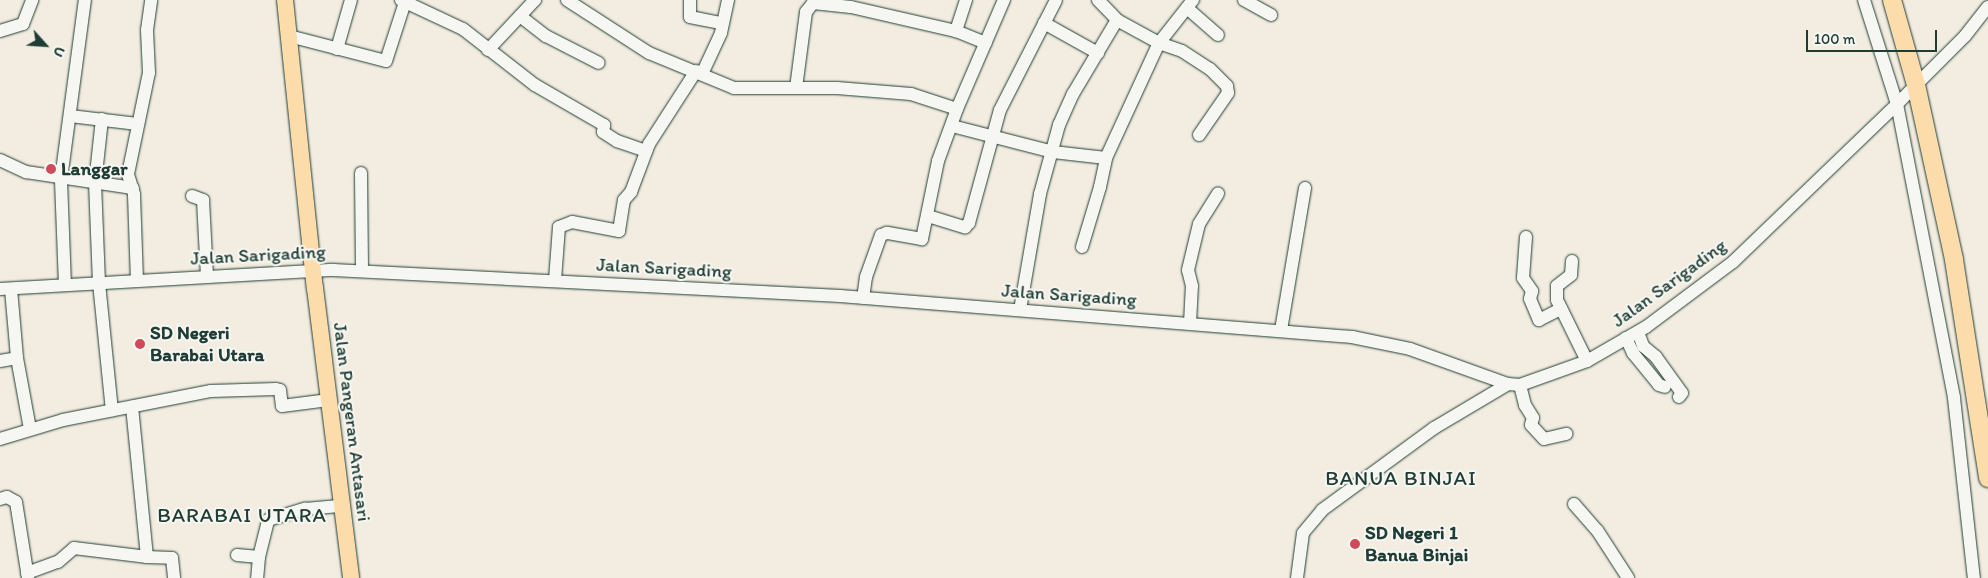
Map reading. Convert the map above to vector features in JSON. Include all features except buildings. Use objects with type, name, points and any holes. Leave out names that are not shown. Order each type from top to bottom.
[{"type":"highway","points":[[1892,0],[1916,85],[1954,260],[1988,478]]},
{"type":"main road","name":"Jalan Pangeran Antasari","points":[[285,0],[313,270],[351,578]]},
{"type":"street","points":[[0,30],[23,24],[32,0]]},
{"type":"street","points":[[65,285],[61,179],[85,0]]},
{"type":"street","points":[[136,281],[133,188],[128,174],[149,73],[147,30],[151,0]]},
{"type":"street","points":[[337,49],[351,0]]},
{"type":"street","points":[[488,50],[535,0]]},
{"type":"street","points":[[567,0],[649,53],[734,88],[796,88],[911,94],[957,109]]},
{"type":"street","points":[[690,0],[690,17],[722,23]]},
{"type":"street","points":[[555,280],[559,228],[572,222],[617,232],[624,200],[632,192],[646,151],[699,73],[722,23],[728,0]]},
{"type":"street","points":[[956,31],[966,0]]},
{"type":"street","points":[[864,298],[866,277],[881,235],[887,233],[919,240],[924,236],[938,161],[957,109],[1004,0]]},
{"type":"street","points":[[928,216],[967,226],[1000,110],[1056,0]]},
{"type":"street","points":[[1098,0],[1117,20],[1159,43],[1182,51],[1210,69],[1229,90],[1199,135]]},
{"type":"street","points":[[1244,0],[1271,15]]},
{"type":"street","points":[[1864,0],[1896,104],[1954,398],[1974,578]]},
{"type":"street","points":[[289,36],[386,61],[403,1],[430,6],[535,85],[604,125],[603,132],[617,141],[646,151]]},
{"type":"street","points":[[796,88],[806,12],[812,2],[851,7],[956,31],[986,43]]},
{"type":"street","points":[[1082,246],[1100,187],[1106,158],[1159,43],[1190,4],[1218,35]]},
{"type":"street","name":"Jalan Sarigading","points":[[5,289],[313,270],[555,280],[864,298],[1352,337],[1410,349],[1514,384],[1587,360],[1632,335],[1734,262],[1965,36],[1988,8]]},
{"type":"street","points":[[520,16],[546,36],[600,63]]},
{"type":"street","points":[[1020,310],[1040,194],[1053,152],[1059,124],[1073,94],[1117,20]]},
{"type":"street","points":[[1044,23],[1098,53]]},
{"type":"street","points":[[70,116],[138,124]]},
{"type":"street","points":[[102,119],[94,183],[99,283],[112,410]]},
{"type":"street","points":[[952,126],[1053,152],[1106,158]]},
{"type":"street","points":[[0,160],[26,172],[61,179],[133,188]]},
{"type":"street","points":[[361,173],[362,271]]},
{"type":"street","points":[[1281,330],[1305,188]]},
{"type":"street","points":[[1190,323],[1192,286],[1188,270],[1199,224],[1218,193]]},
{"type":"street","points":[[192,196],[203,200],[207,276]]},
{"type":"street","points":[[1526,237],[1523,278],[1532,291],[1530,299],[1539,320],[1561,309]]},
{"type":"street","points":[[1572,261],[1571,275],[1557,286],[1561,309],[1587,360]]},
{"type":"street","points":[[5,289],[30,429]]},
{"type":"street","points":[[1632,335],[1633,353],[1659,385],[1665,387]]},
{"type":"street","points":[[1632,335],[1656,357],[1682,393],[1679,397]]},
{"type":"street","points":[[0,361],[17,358]]},
{"type":"street","points":[[1297,578],[1302,533],[1322,510],[1434,428],[1514,384],[1533,418],[1530,425],[1544,439],[1566,434]]},
{"type":"street","points":[[0,439],[30,429],[185,394],[252,388],[278,389],[282,406],[329,400]]},
{"type":"street","points":[[132,407],[147,557]]},
{"type":"street","points":[[0,499],[7,497],[16,502],[27,575],[58,562],[74,548],[147,557],[172,558],[174,578]]},
{"type":"street","points":[[1574,504],[1597,530],[1628,578]]},
{"type":"street","points":[[257,578],[259,557],[268,520],[305,509],[342,506]]},
{"type":"street","points":[[237,554],[259,557]]},
{"type":"place","name":"Langgar","points":[[51,169]]},
{"type":"place","name":"SD Negeri Barabai Utara","points":[[140,344]]},
{"type":"place","name":"SD Negeri 1 Banua Binjai","points":[[1355,544]]},
{"type":"district","name":"BANUA BINJAI","points":[[1401,478]]},
{"type":"district","name":"BARABAI UTARA","points":[[242,515]]}]
